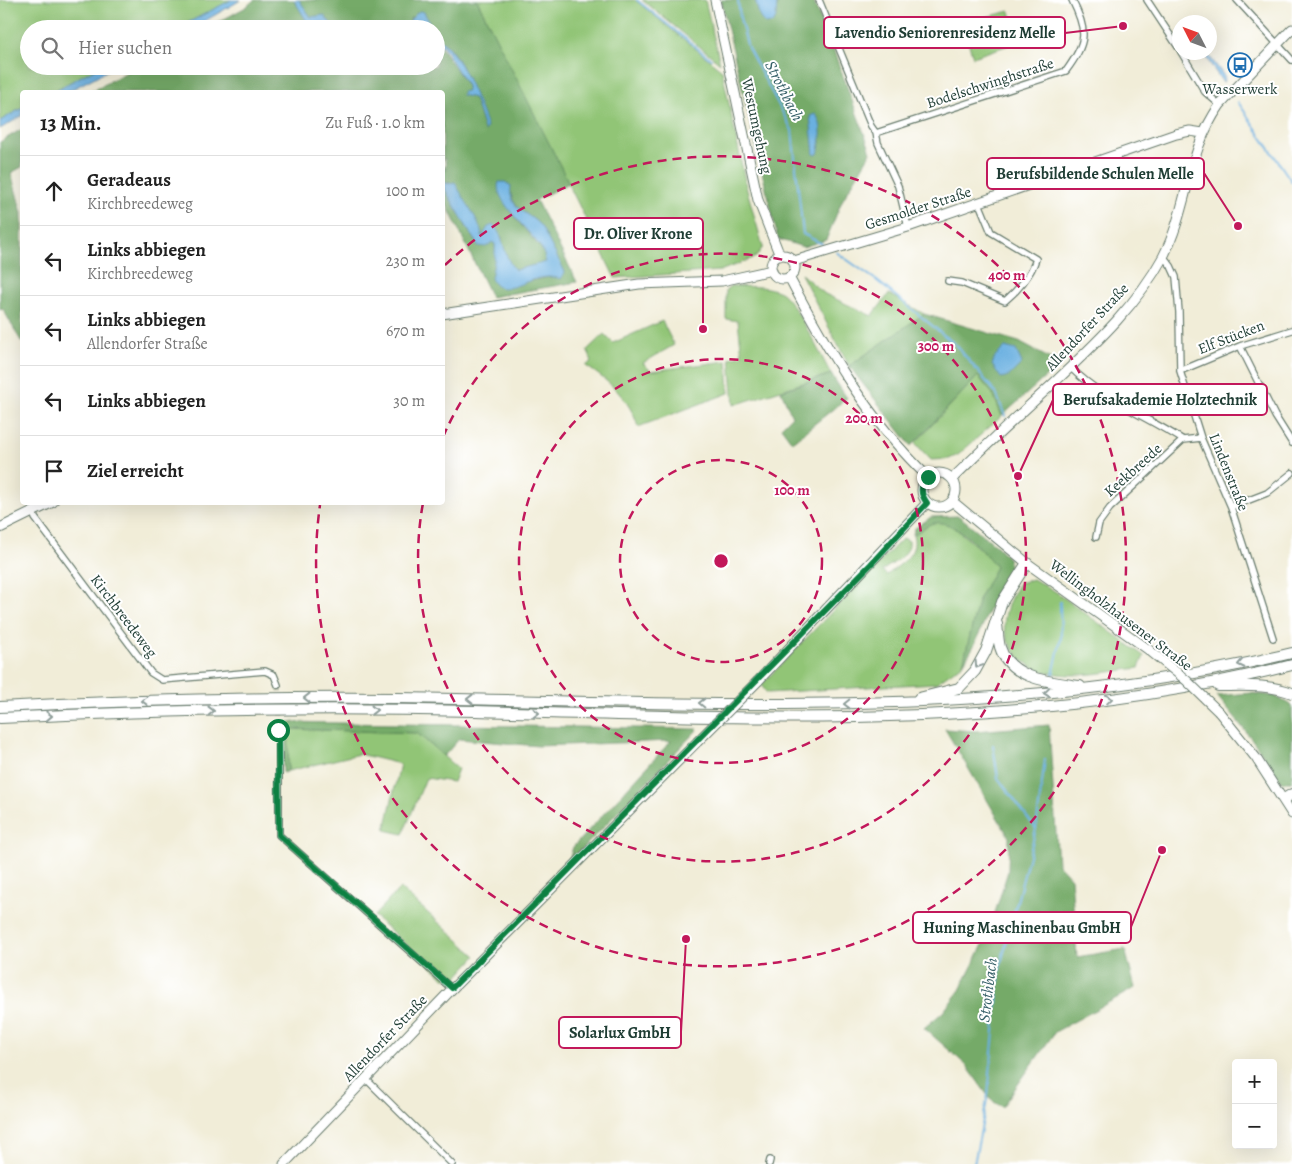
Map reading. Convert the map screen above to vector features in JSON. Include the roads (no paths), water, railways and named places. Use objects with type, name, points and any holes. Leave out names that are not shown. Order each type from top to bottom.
[{"type":"highway","points":[[896,703],[959,688],[976,671],[986,652],[1002,602],[1013,581],[1027,563]]},
{"type":"highway","points":[[996,620],[1000,647],[1006,660],[1025,675],[1049,682],[1096,688]]},
{"type":"highway","points":[[0,707],[270,698],[786,705],[896,703],[1046,694],[1096,688],[1234,666],[1292,653]]},
{"type":"highway","points":[[0,718],[284,710],[736,716],[917,714],[1060,704],[1197,687],[1292,665]]},
{"type":"highway","points":[[1197,687],[1258,686],[1282,689],[1292,693]]},
{"type":"main road","name":"Westumgehung","points":[[715,0],[758,200],[780,256]]},
{"type":"main road","points":[[1203,134],[1220,105],[1292,29]]},
{"type":"main road","name":"Gesmolder Straße","points":[[794,261],[908,227],[1176,134],[1190,131],[1203,134]]},
{"type":"main road","name":"Allendorfer Straße","points":[[952,479],[1070,367],[1128,307],[1163,256],[1182,207],[1193,158],[1203,134]]},
{"type":"main road","points":[[772,270],[774,260],[786,255],[794,261],[795,268],[790,277]]},
{"type":"main road","points":[[772,270],[779,278],[790,277]]},
{"type":"main road","points":[[445,314],[639,284],[722,282],[772,270]]},
{"type":"main road","points":[[790,277],[855,388],[893,438],[928,477]]},
{"type":"main road","points":[[938,473],[952,479],[956,492],[952,501],[940,507],[927,503],[922,487],[928,477],[938,473]]},
{"type":"main road","name":"Wellingholzhausener Straße","points":[[952,501],[1027,563],[1149,650],[1186,680],[1219,712],[1288,796],[1292,814]]},
{"type":"main road","name":"Allendorfer Straße","points":[[284,1164],[452,988],[758,681],[927,503]]},
{"type":"main road","points":[[0,528],[46,505]]},
{"type":"street","points":[[819,0],[870,126],[876,133],[878,143],[898,186],[908,227]]},
{"type":"street","name":"Bodelschwinghstraße","points":[[876,133],[1066,71],[1082,49],[1084,23],[1072,0]]},
{"type":"street","points":[[1146,0],[1172,39]]},
{"type":"street","points":[[1237,0],[1292,60]]},
{"type":"street","points":[[837,44],[926,29]]},
{"type":"street","points":[[1185,60],[1205,92],[1220,105]]},
{"type":"street","points":[[948,281],[962,283],[1005,302],[1014,294],[1033,267],[1036,259],[991,232],[979,202]]},
{"type":"street","name":"Lindenstraße","points":[[1163,256],[1172,266],[1176,276],[1180,371],[1201,438],[1231,507],[1273,638]]},
{"type":"street","name":"Elf Stücken","points":[[1180,371],[1240,346],[1292,330]]},
{"type":"street","points":[[1240,346],[1275,416],[1292,443]]},
{"type":"street","points":[[1070,367],[1080,378],[1121,405],[1183,440]]},
{"type":"street","name":"Keekbreede","points":[[1096,537],[1099,523],[1110,508],[1183,440],[1201,438]]},
{"type":"street","points":[[1231,507],[1267,493],[1292,474]]},
{"type":"street","name":"Kirchbreedeweg","points":[[32,511],[35,518],[150,672],[162,680],[265,671],[274,675],[278,685]]},
{"type":"street","points":[[278,730],[279,835],[452,988]]},
{"type":"street","points":[[366,1079],[452,1164]]},
{"type":"water","points":[[231,0],[241,0],[207,20],[193,20]]},
{"type":"water","points":[[294,0],[299,0],[311,17],[324,15],[328,20],[306,20]]},
{"type":"water","points":[[755,0],[777,0],[776,18],[773,23],[765,24],[760,18]]},
{"type":"water","points":[[419,11],[424,12],[428,20],[410,20]]},
{"type":"water","points":[[445,44],[467,77],[487,126],[485,132],[474,98],[462,95],[462,92],[467,91],[467,86],[445,49]]},
{"type":"water","points":[[1208,60],[1212,60],[1225,77],[1223,83]]},
{"type":"water","points":[[83,75],[99,75],[71,90],[56,90]]},
{"type":"water","points":[[20,109],[20,117],[0,129],[0,121]]},
{"type":"water","points":[[815,114],[820,123],[821,133],[818,154],[814,155],[810,116]]},
{"type":"water","points":[[455,182],[475,217],[482,237],[488,227],[493,225],[500,235],[507,257],[515,270],[546,262],[543,251],[501,198],[498,189],[499,182],[505,182],[511,186],[511,194],[516,206],[542,228],[565,272],[561,279],[544,277],[508,288],[502,288],[496,286],[491,278],[495,244],[492,242],[486,247],[478,246],[445,189],[445,183]]},
{"type":"water","points":[[1005,347],[1016,350],[1022,363],[1009,376],[1001,378],[992,365],[995,357]]},
{"type":"waterway","points":[[637,0],[711,59]]},
{"type":"waterway","name":"Strothbach","points":[[738,0],[740,18],[748,48],[792,130],[803,234],[822,244]]},
{"type":"waterway","points":[[1238,102],[1292,182]]},
{"type":"waterway","name":"Strothbach","points":[[836,252],[876,280],[956,345],[996,393],[1005,416]]},
{"type":"waterway","points":[[1053,675],[1061,638],[1060,602]]},
{"type":"waterway","name":"Strothbach","points":[[974,1164],[988,1095],[1000,967],[1036,829],[998,778],[993,745]]},
{"type":"waterway","points":[[1036,829],[1045,759]]},
{"type":"tunnel","points":[[278,685],[279,730]]},
{"type":"place","name":"Lavendio Seniorenresidenz Melle","points":[[1123,26]]},
{"type":"place","name":"Wasserwerk","points":[[1240,65]]},
{"type":"place","name":"Berufsbildende Schulen Melle","points":[[1238,226]]},
{"type":"place","name":"Dr. Oliver Krone","points":[[703,329]]},
{"type":"place","name":"Berufsakademie Holztechnik","points":[[1018,476]]},
{"type":"place","name":"Huning Maschinenbau GmbH","points":[[1162,850]]},
{"type":"place","name":"Solarlux GmbH","points":[[686,939]]}]
